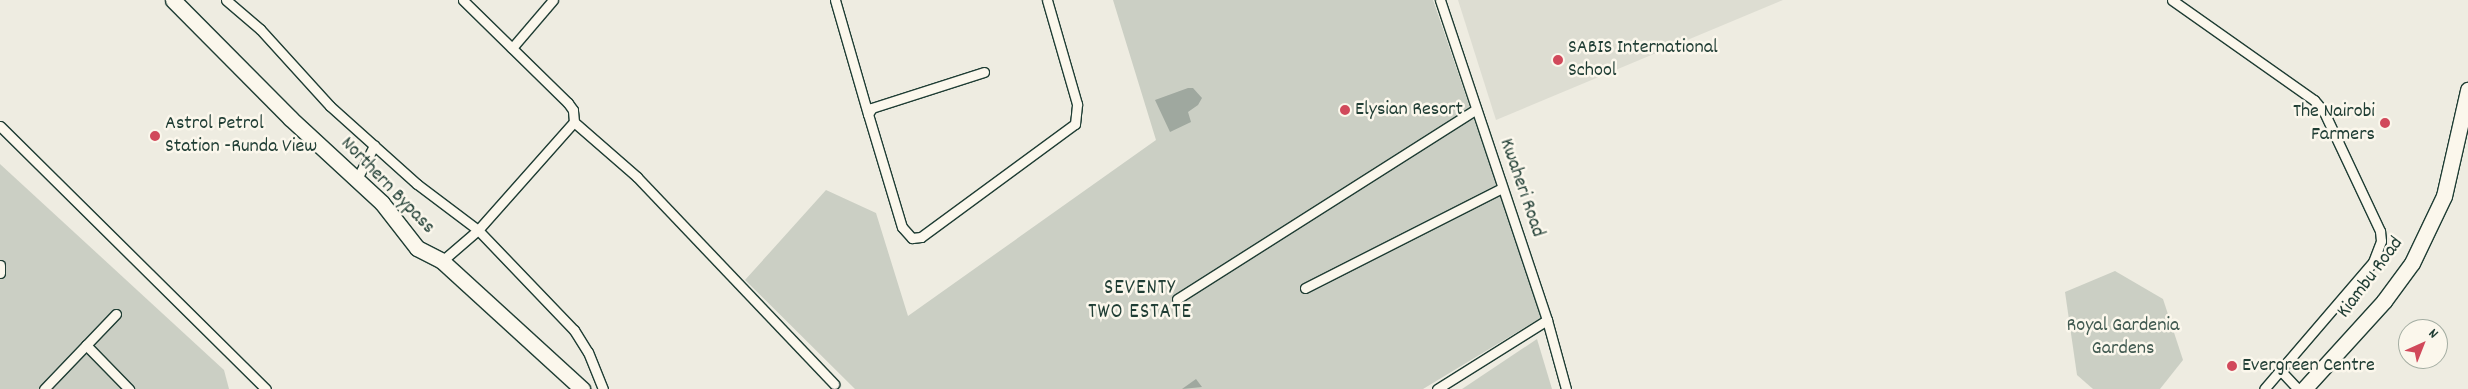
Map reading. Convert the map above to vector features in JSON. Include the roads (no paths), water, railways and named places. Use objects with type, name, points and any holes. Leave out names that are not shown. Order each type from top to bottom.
[{"type":"main road","name":"Northern Bypass","points":[[173,0],[290,118],[382,203],[417,248],[442,261],[582,389]]},
{"type":"main road","name":"Kiambu Road","points":[[2304,389],[2384,301],[2412,263],[2444,196],[2468,90]]},
{"type":"street","points":[[226,0],[260,29],[330,106],[417,184],[478,230],[574,330],[588,352],[603,389]]},
{"type":"street","points":[[442,261],[478,230],[574,122],[574,110],[568,103],[463,0]]},
{"type":"street","points":[[512,48],[553,0]]},
{"type":"street","points":[[835,0],[902,227],[912,238],[921,237],[1075,124],[1077,104],[1048,0]]},
{"type":"street","name":"Kwaheri Road","points":[[1440,0],[1547,320],[1566,389]]},
{"type":"street","points":[[2172,0],[2314,100],[2324,112],[2380,231],[2381,241],[2373,262],[2325,314],[2264,389]]},
{"type":"street","points":[[868,114],[872,108],[984,72]]},
{"type":"street","points":[[1177,299],[1476,110]]},
{"type":"street","points":[[574,122],[637,177],[834,384]]},
{"type":"street","points":[[0,126],[266,389]]},
{"type":"street","points":[[357,179],[374,145]]},
{"type":"street","points":[[1305,288],[1502,188]]},
{"type":"street","points":[[0,265],[0,273]]},
{"type":"street","points":[[44,389],[116,314]]},
{"type":"street","points":[[1437,389],[1547,320]]},
{"type":"street","points":[[86,346],[129,389]]},
{"type":"street","points":[[2280,371],[2298,389]]},
{"type":"place","name":"SABIS International School","points":[[1558,60]]},
{"type":"place","name":"Elysian Resort","points":[[1345,110]]},
{"type":"place","name":"The Nairobi Farmers","points":[[2385,123]]},
{"type":"place","name":"Astrol Petrol Station -Runda View","points":[[155,136]]},
{"type":"place","name":"Evergreen Centre","points":[[2232,366]]},
{"type":"district","name":"SEVENTY TWO ESTATE","points":[[1140,301]]},
{"type":"park label","name":"Royal Gardenia Gardens","points":[[2123,338]]}]
